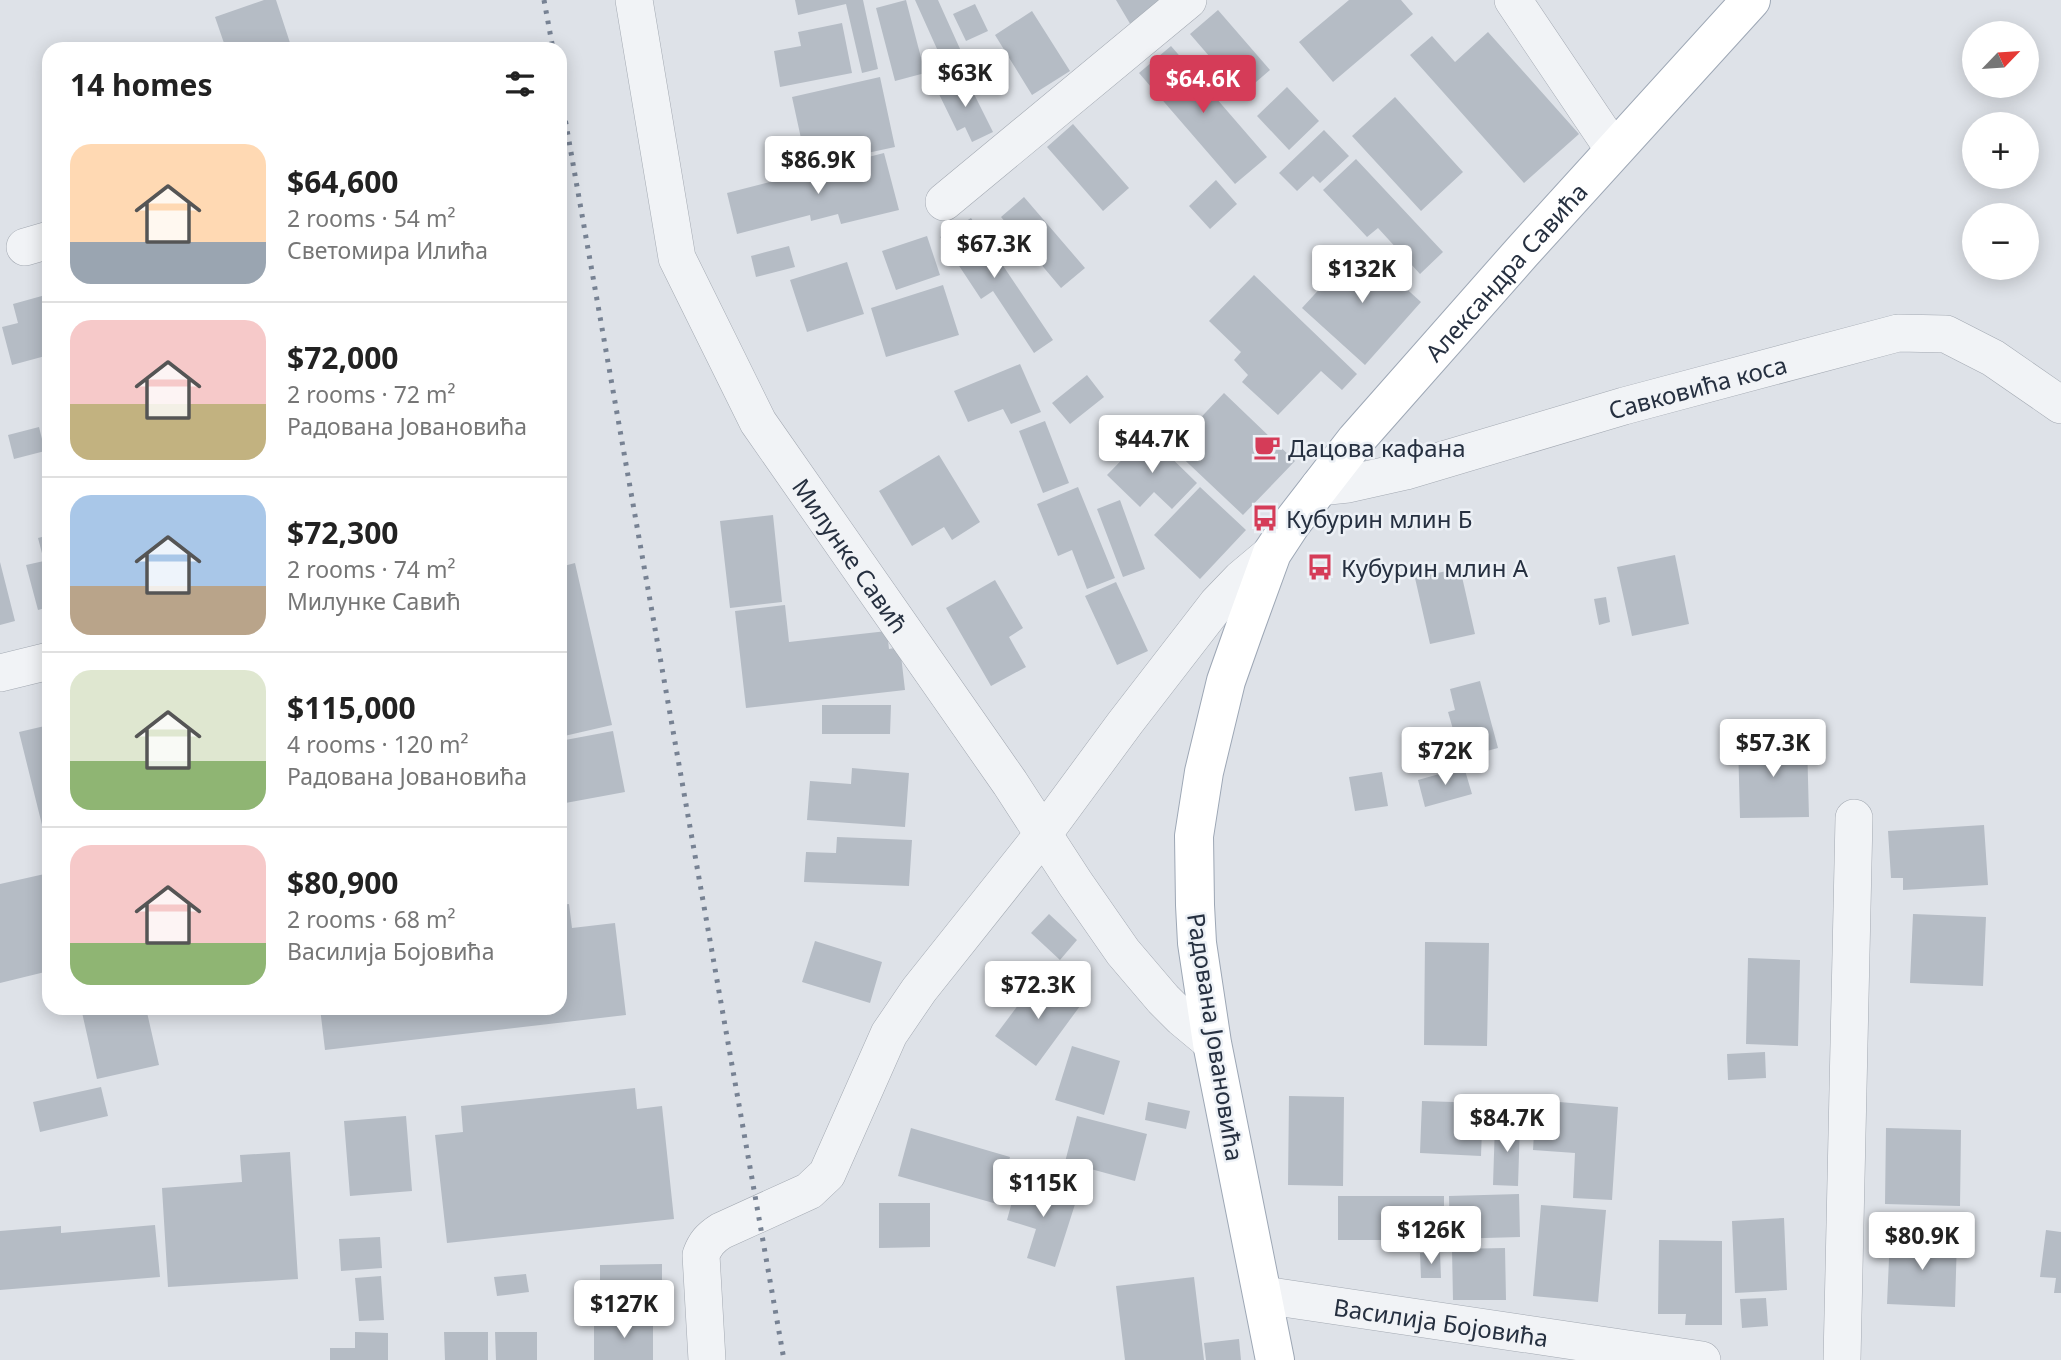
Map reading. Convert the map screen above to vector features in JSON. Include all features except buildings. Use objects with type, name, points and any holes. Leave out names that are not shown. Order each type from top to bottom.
[{"type":"main road","name":"Александра Савића","points":[[1272,553],[1319,487],[1378,413],[1751,0]]},
{"type":"main road","name":"Радована Јовановића","points":[[1272,553],[1227,681],[1213,730],[1197,809],[1195,905],[1197,943],[1212,1043],[1275,1360]]},
{"type":"street","name":"Милунке Савић","points":[[634,0],[677,258],[758,422],[1123,951],[1163,999],[1212,1043]]},
{"type":"street","points":[[944,202],[1188,0]]},
{"type":"street","points":[[1513,0],[1614,150]]},
{"type":"street","name":"Савковића коса","points":[[1319,487],[1348,484],[1406,471],[1624,406],[1898,333],[1945,334],[1993,358],[2061,405]]},
{"type":"street","points":[[707,1360],[701,1255],[705,1245],[721,1231],[810,1191],[827,1174],[889,1034],[943,958],[1044,833],[1217,604],[1272,553]]},
{"type":"street","points":[[0,673],[42,663]]},
{"type":"street","points":[[1842,1360],[1854,818]]},
{"type":"street","name":"Василија Бојовића","points":[[1263,1295],[1702,1360]]},
{"type":"railway","points":[[544,0],[552,42]]},
{"type":"railway","points":[[567,130],[784,1360]]},
{"type":"place","name":"Дацова кафана","points":[[1267,447]]},
{"type":"place","name":"Кубурин млин Б","points":[[1265,518]]},
{"type":"place","name":"Кубурин млин А","points":[[1320,567]]}]
